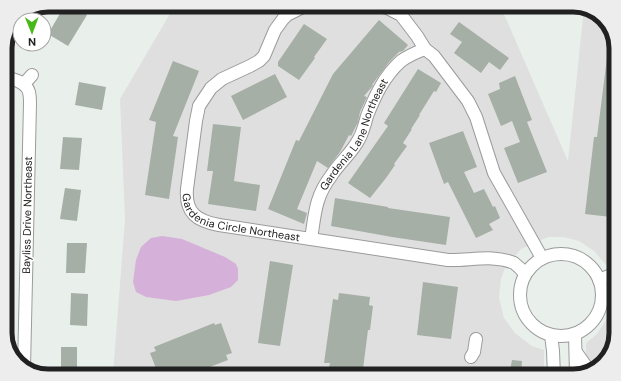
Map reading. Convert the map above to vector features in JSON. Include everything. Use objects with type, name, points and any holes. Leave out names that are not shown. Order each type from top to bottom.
[{"type":"street","name":"Gardenia Circle Northeast","points":[[293,12],[287,15],[275,30],[264,56],[250,66],[222,79],[211,88],[199,106],[187,198],[188,206],[194,214],[209,223],[448,260],[458,261],[487,258],[502,259],[515,264],[525,274]]},
{"type":"street","points":[[395,12],[401,15],[425,49],[434,56],[468,101],[476,117],[494,173],[542,258]]},
{"type":"street","name":"Gardenia Lane Northeast","points":[[311,239],[319,195],[331,175],[359,138],[380,87],[401,61],[425,49]]},
{"type":"street","points":[[12,78],[24,84],[32,75]]},
{"type":"street","name":"Bayliss Drive Northeast","points":[[24,84],[29,91],[30,103],[24,361]]},
{"type":"street","points":[[554,254],[567,254],[579,258],[590,265],[598,275],[602,287],[603,299],[600,311],[593,322],[584,330],[575,334],[561,337],[547,335],[535,328],[525,317],[520,304],[519,290],[525,274],[531,266],[542,258],[554,254]]},
{"type":"street","points":[[599,280],[609,276]]},
{"type":"street","points":[[575,334],[576,369]]},
{"type":"street","points":[[551,335],[554,369]]},
{"type":"street","points":[[470,357],[474,352],[476,339]]},
{"type":"street","points":[[576,352],[586,366]]},
{"type":"shaded area","points":[[171,12],[503,12],[568,161],[583,13],[599,22],[607,36],[609,45],[609,273],[607,266],[594,251],[579,241],[563,237],[548,237],[521,249],[505,268],[501,279],[499,297],[504,318],[515,333],[532,346],[544,350],[544,369],[113,369],[125,219],[120,99]]},
{"type":"shaded area","points":[[162,236],[182,239],[225,257],[236,264],[238,269],[238,280],[231,287],[209,295],[176,301],[146,297],[136,292],[133,282],[136,260],[141,247],[151,238]]},
{"type":"shaded area","points":[[609,316],[608,343],[599,359],[586,366],[586,343],[597,334]]},
{"type":"building","points":[[61,12],[82,12],[87,15],[68,46],[52,36],[52,27]]},
{"type":"building","points":[[379,20],[408,45],[389,62],[364,96],[367,97],[351,136],[349,135],[340,152],[328,168],[317,161],[297,209],[307,213],[304,224],[268,209],[296,140],[299,141],[333,74]]},
{"type":"building","points":[[459,22],[509,58],[500,70],[489,62],[481,73],[454,53],[462,42],[450,34]]},
{"type":"building","points":[[304,24],[327,39],[299,80],[278,66],[278,62]]},
{"type":"building","points":[[609,44],[609,217],[585,214],[594,137],[597,137]]},
{"type":"building","points":[[173,61],[199,71],[173,136],[178,137],[169,199],[145,195],[156,122],[149,120]]},
{"type":"building","points":[[418,69],[441,83],[436,92],[434,91],[403,143],[407,146],[386,178],[370,198],[348,183],[388,126],[384,123]]},
{"type":"building","points":[[275,74],[287,97],[243,120],[231,96]]},
{"type":"building","points":[[515,76],[532,120],[527,122],[547,172],[518,183],[504,148],[520,142],[512,121],[501,126],[488,94],[500,89],[499,83]]},
{"type":"building","points":[[79,82],[106,87],[102,110],[75,105]]},
{"type":"building","points":[[213,124],[241,127],[234,181],[260,185],[256,211],[208,204],[213,171],[207,171]]},
{"type":"building","points":[[463,131],[477,167],[464,172],[474,193],[484,189],[493,207],[495,206],[500,218],[489,224],[493,230],[476,238],[448,182],[444,184],[429,143]]},
{"type":"building","points":[[63,137],[82,138],[79,170],[60,169]]},
{"type":"building","points":[[65,188],[81,190],[77,221],[60,219]]},
{"type":"building","points":[[335,198],[388,208],[450,217],[446,245],[331,226]]},
{"type":"building","points":[[67,243],[87,243],[85,273],[66,273]]},
{"type":"building","points":[[270,261],[293,265],[280,346],[258,343]]},
{"type":"building","points":[[423,282],[458,287],[451,339],[417,335]]},
{"type":"building","points":[[71,293],[88,294],[87,326],[70,325]]},
{"type":"building","points":[[339,293],[370,297],[369,305],[373,306],[363,369],[329,369],[330,363],[324,363],[333,299],[338,300]]},
{"type":"building","points":[[214,323],[215,325],[221,323],[232,353],[226,355],[228,360],[204,369],[156,369],[150,353],[156,351],[154,347]]},
{"type":"building","points":[[61,347],[77,347],[77,369],[61,369]]},
{"type":"building","points":[[512,360],[522,361],[521,369],[510,369]]}]
